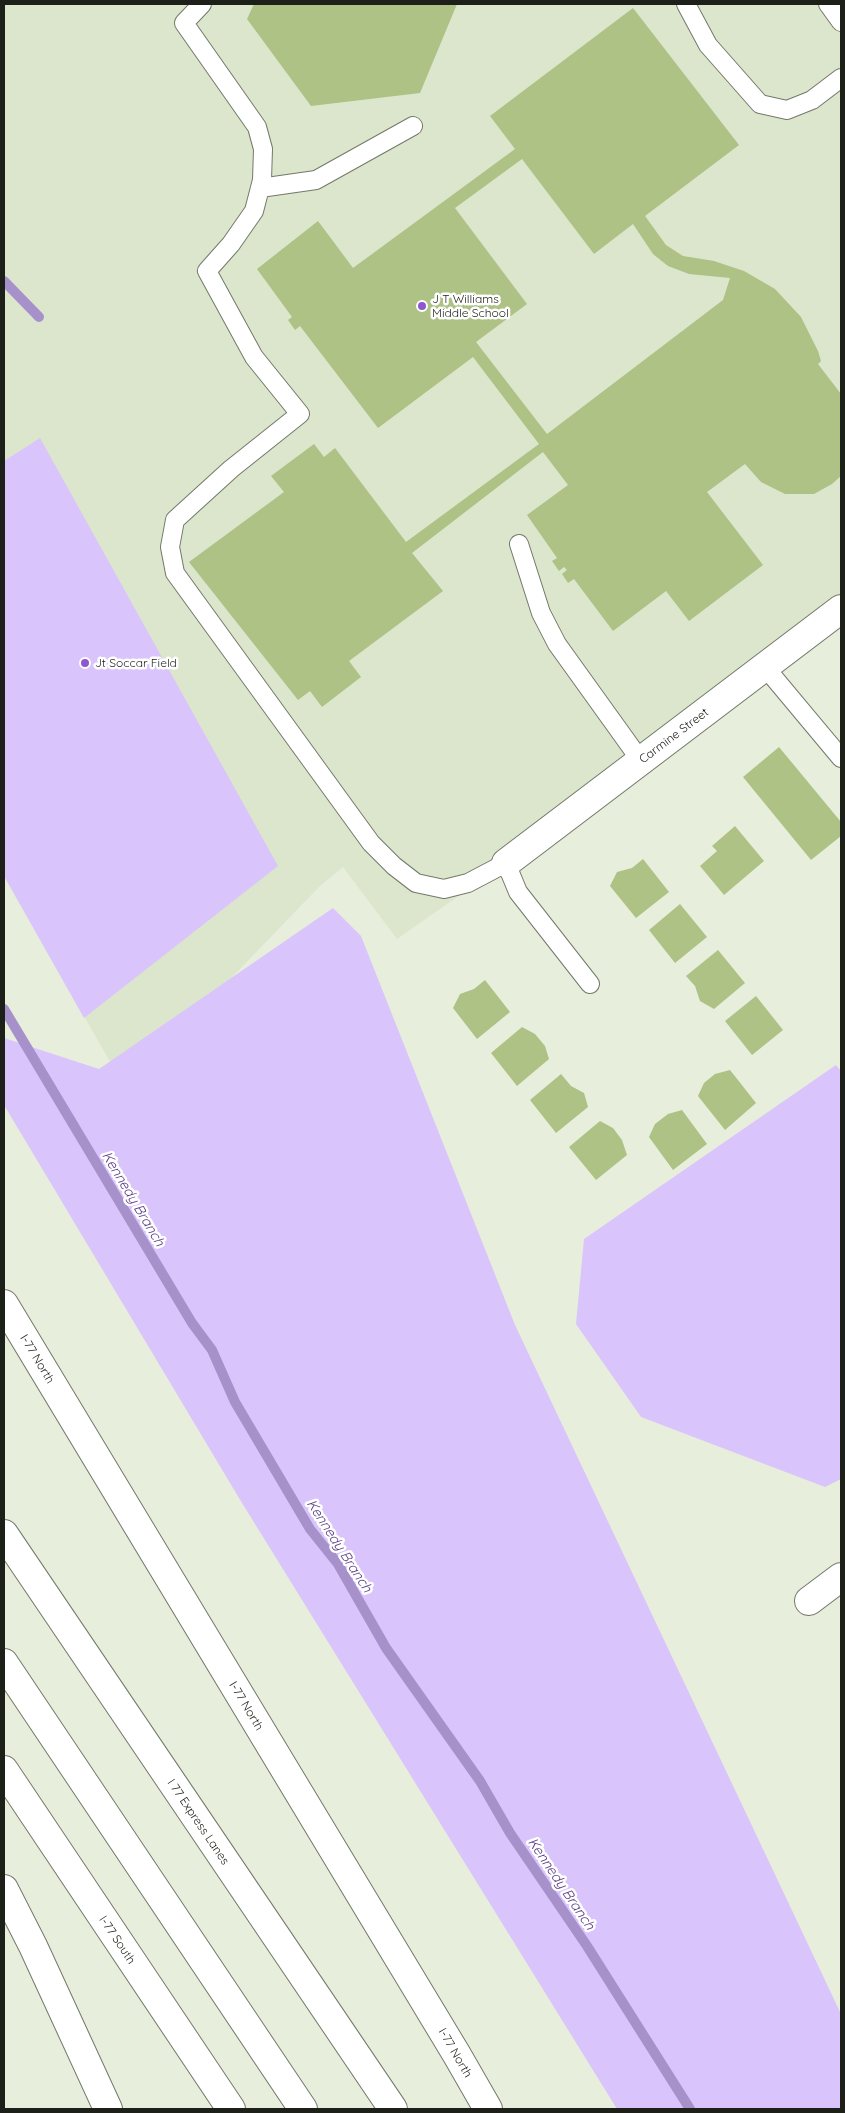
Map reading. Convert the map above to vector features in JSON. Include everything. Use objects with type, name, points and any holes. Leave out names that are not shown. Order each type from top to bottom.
[{"type":"main road","name":"Carmine Street","points":[[506,863],[841,608]]},
{"type":"main road","name":"I-77 North","points":[[4,1304],[488,2109]]},
{"type":"main road","name":"I 77 Express Lanes","points":[[4,1534],[393,2109]]},
{"type":"main road","points":[[809,1602],[841,1576]]},
{"type":"main road","points":[[4,1663],[303,2109]]},
{"type":"main road","name":"I-77 South","points":[[4,1770],[231,2109]]},
{"type":"main road","points":[[4,1889],[33,1946],[108,2109]]},
{"type":"main road","points":[[457,2055],[498,2109]]},
{"type":"lane","points":[[202,4],[184,23],[257,127],[263,149],[260,188],[254,211],[231,244],[207,272],[254,357],[300,414],[231,469],[175,520],[170,547],[175,573],[372,843],[394,866],[416,883],[444,890],[468,883],[506,863],[518,892],[590,984]]},
{"type":"lane","points":[[686,4],[708,45],[760,104],[788,110],[812,100],[841,78]]},
{"type":"lane","points":[[828,4],[841,22]]},
{"type":"lane","points":[[260,188],[316,180],[413,126]]},
{"type":"lane","points":[[519,544],[541,613],[557,644],[641,761]]},
{"type":"lane","points":[[765,667],[841,758]]},
{"type":"shaded area","name":"J T Williams Middle School","points":[[4,4],[841,4],[841,608],[506,863],[397,939],[343,867],[320,886],[125,1088],[4,876]]},
{"type":"shaded area","name":"Jt Soccar Field","points":[[40,438],[278,866],[84,1018],[4,876],[4,461]]},
{"type":"shaded area","points":[[333,908],[361,936],[515,1325],[841,2014],[841,2109],[617,2109],[242,1503],[4,1105],[4,1038],[99,1069]]},
{"type":"shaded area","points":[[836,1065],[841,1071],[841,1479],[825,1487],[641,1417],[576,1324],[584,1239]]},
{"type":"building","points":[[254,4],[457,4],[420,93],[311,106],[247,19]]},
{"type":"building","points":[[633,8],[739,145],[645,216],[666,245],[683,256],[714,261],[744,271],[775,289],[801,317],[818,351],[821,361],[818,364],[841,394],[841,476],[832,484],[814,494],[785,494],[761,482],[745,464],[707,492],[763,565],[689,621],[666,591],[613,631],[574,579],[568,583],[562,574],[567,570],[564,567],[559,571],[552,561],[557,558],[527,515],[568,485],[543,452],[412,553],[443,591],[349,661],[361,677],[322,707],[310,691],[298,700],[189,562],[284,492],[271,476],[314,444],[324,457],[335,448],[406,542],[539,444],[473,357],[378,428],[300,326],[295,330],[288,320],[292,317],[257,269],[318,221],[353,268],[515,149],[490,116]],"holes":[[[522,159],[594,254],[633,224],[653,254],[668,266],[689,274],[730,278],[723,300],[547,434],[476,342],[527,304],[455,208]]]},
{"type":"building","points":[[779,747],[841,822],[841,836],[811,860],[743,777]]},
{"type":"building","points":[[735,826],[764,861],[724,895],[700,866],[717,851],[712,846]]},
{"type":"building","points":[[643,859],[669,892],[636,918],[610,886],[617,872],[632,868]]},
{"type":"building","points":[[680,904],[707,937],[675,963],[649,930]]},
{"type":"building","points":[[718,950],[745,983],[714,1009],[700,1001],[695,986],[686,976]]},
{"type":"building","points":[[485,980],[510,1012],[477,1039],[453,1008],[460,994],[474,989]]},
{"type":"building","points":[[756,996],[783,1030],[752,1055],[725,1021]]},
{"type":"building","points":[[522,1027],[535,1034],[545,1046],[549,1059],[517,1086],[491,1053]]},
{"type":"building","points":[[730,1070],[756,1103],[725,1130],[698,1096],[704,1083],[715,1074]]},
{"type":"building","points":[[561,1074],[571,1086],[584,1093],[588,1107],[556,1133],[530,1100]]},
{"type":"building","points":[[682,1110],[707,1144],[673,1170],[649,1137],[655,1124],[668,1114]]},
{"type":"building","points":[[600,1121],[613,1128],[622,1140],[627,1155],[596,1180],[569,1147]]},
{"type":"waterway","points":[[4,281],[39,317]]},
{"type":"waterway","name":"Kennedy Branch","points":[[4,1009],[192,1323],[212,1350],[235,1402],[310,1529],[338,1564],[386,1648],[480,1781],[510,1833],[587,1946],[690,2109]]},
{"type":"place","name":"J T Williams Middle School","points":[[422,306]]},
{"type":"place","name":"Jt Soccar Field","points":[[85,663]]}]
